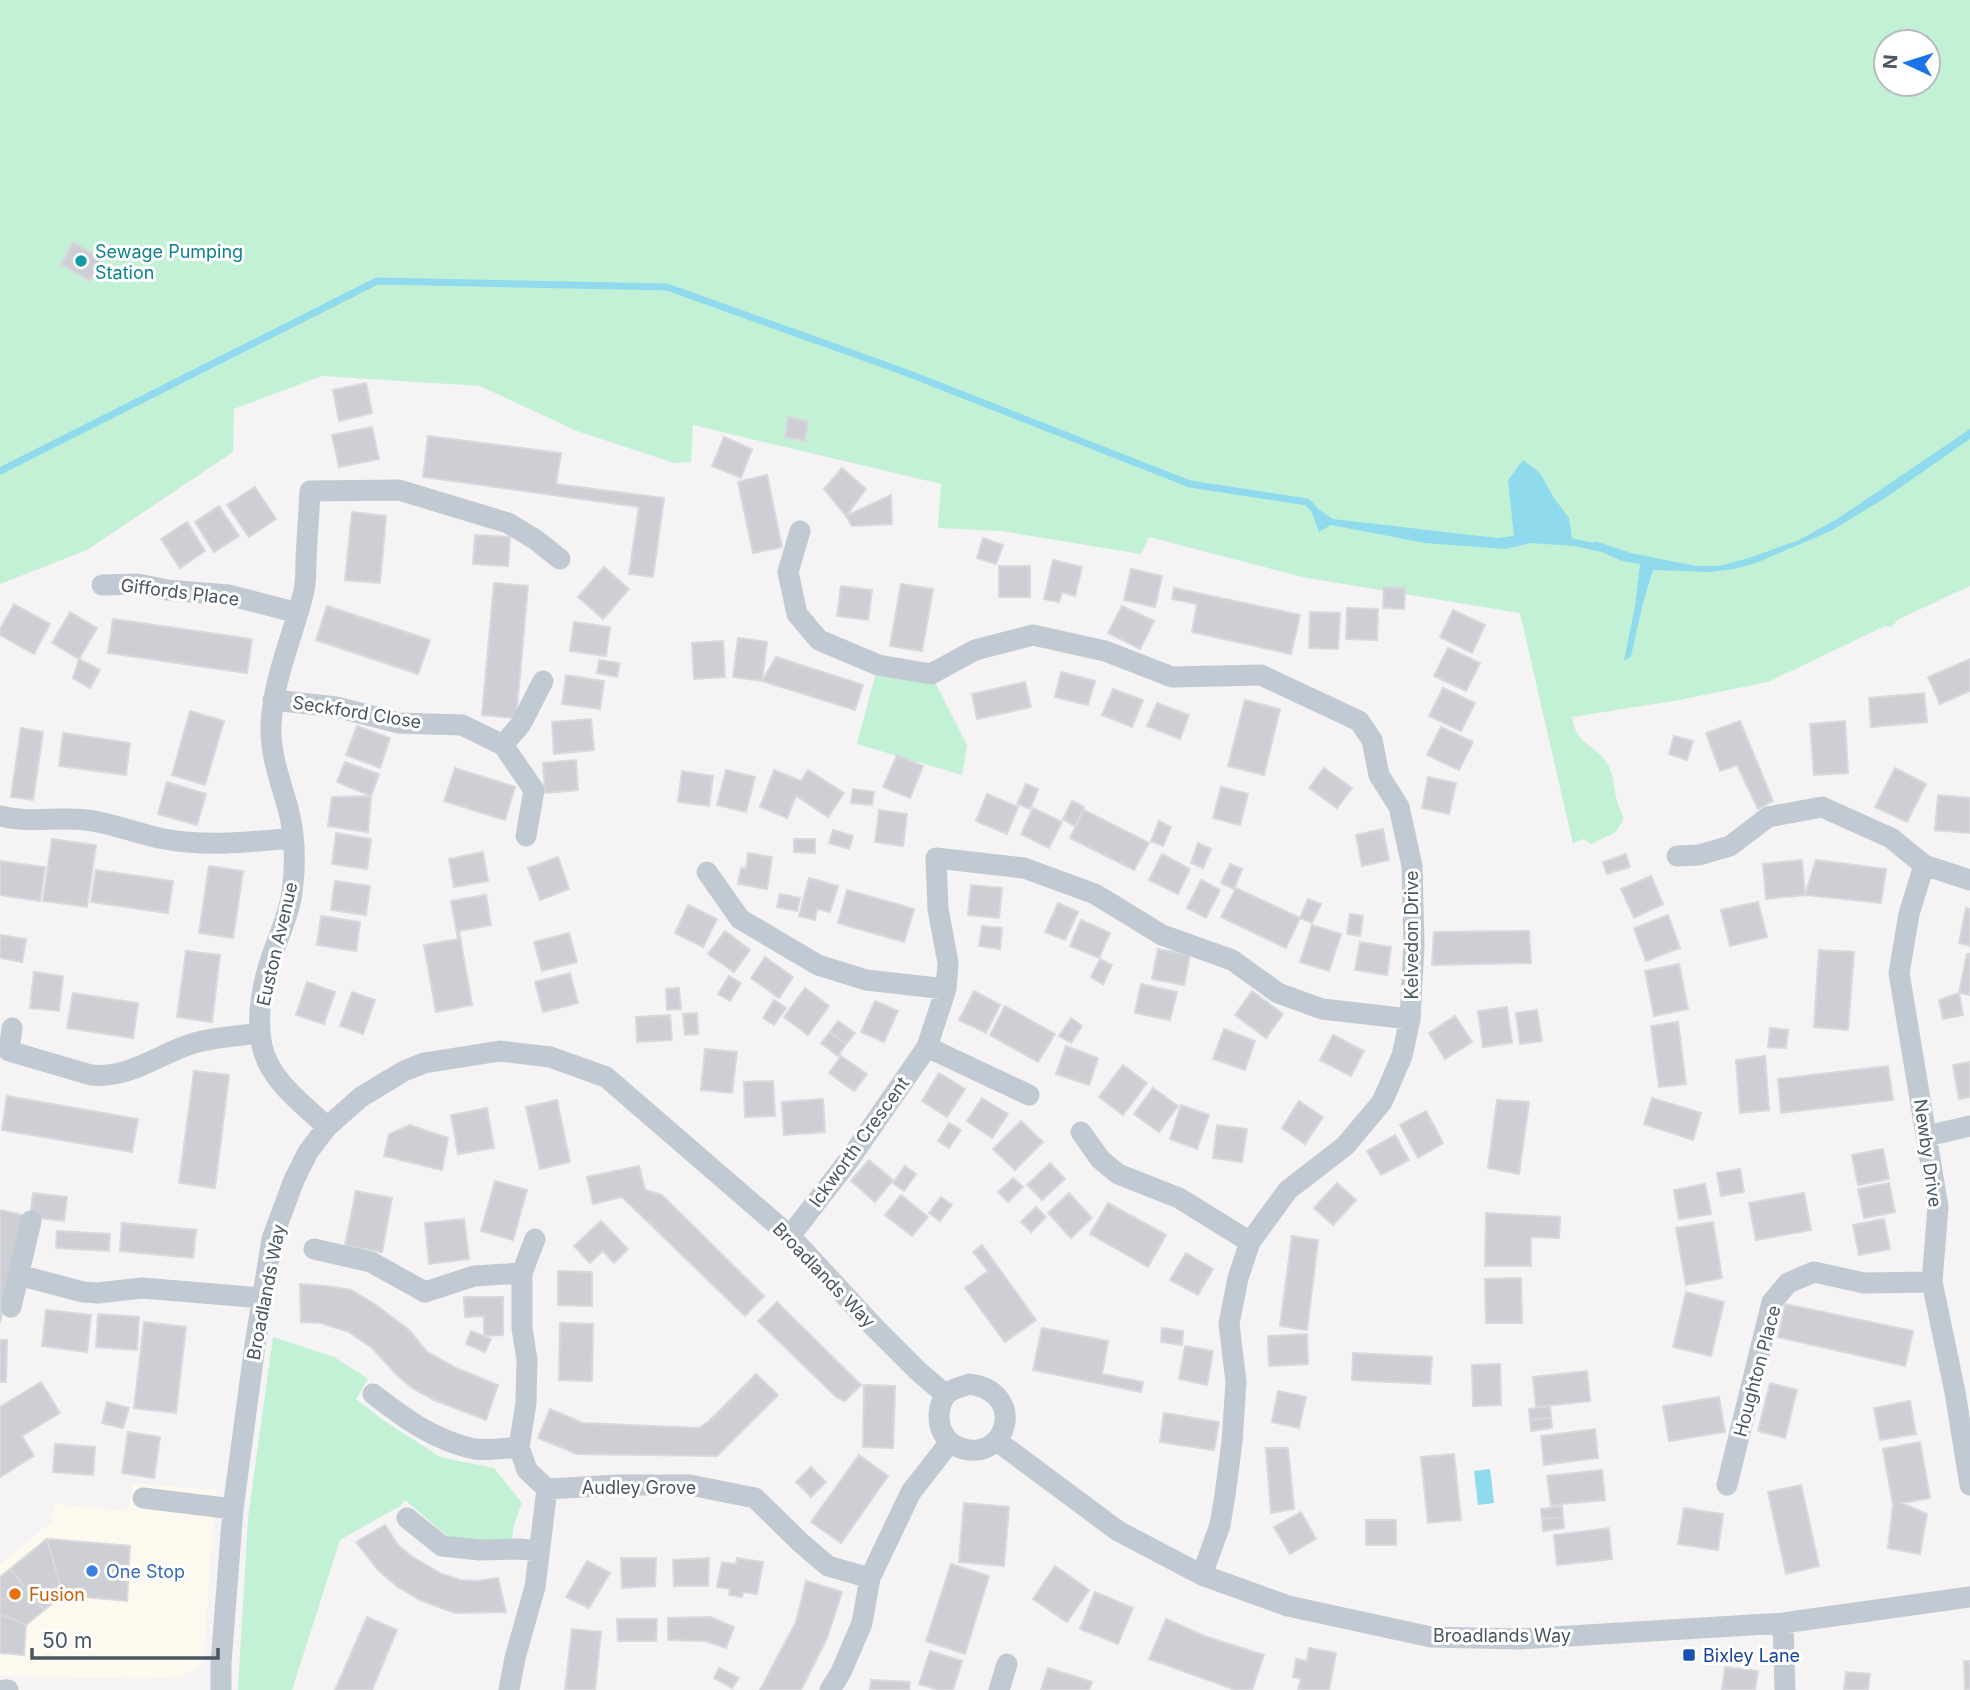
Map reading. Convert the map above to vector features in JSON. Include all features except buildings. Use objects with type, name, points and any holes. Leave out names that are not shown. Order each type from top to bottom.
[{"type":"street","name":"Euston Avenue","points":[[327,1127],[279,1082],[263,1049],[260,1033],[261,1002],[266,976],[287,917],[295,866],[288,809],[274,755],[271,729],[273,700],[305,589],[310,491],[399,490],[508,523],[560,559]]},
{"type":"street","name":"Kelvedon Drive","points":[[800,531],[788,572],[797,614],[819,640],[878,665],[931,674],[975,650],[1033,635],[1105,651],[1172,677],[1261,676],[1359,721],[1372,740],[1379,775],[1399,807],[1412,866],[1414,945],[1410,1019],[1402,1056],[1382,1102],[1345,1146],[1288,1190],[1250,1242],[1238,1278],[1229,1324],[1236,1382],[1232,1442],[1223,1506],[1220,1525],[1202,1575]]},
{"type":"street","name":"Giffords Place","points":[[102,584],[138,584],[167,590],[228,595],[298,613]]},
{"type":"street","points":[[503,745],[521,724],[543,681]]},
{"type":"street","name":"Seckford Close","points":[[273,700],[336,707],[399,723],[463,725],[503,745],[534,790],[526,836]]},
{"type":"street","points":[[1677,856],[1699,855],[1730,846],[1768,817],[1822,807],[1891,838],[1924,865],[1970,880]]},
{"type":"street","points":[[0,816],[30,821],[69,818],[87,820],[112,824],[161,839],[195,844],[293,838]]},
{"type":"street","name":"Ickworth Crescent","points":[[790,1236],[849,1160],[928,1047],[946,989],[948,963],[938,909],[936,858],[1024,868],[1095,894],[1162,935],[1232,960],[1278,993],[1322,1009],[1410,1019]]},
{"type":"street","name":"Newby Drive","points":[[1924,865],[1909,914],[1899,973],[1938,1207],[1932,1282],[1963,1391],[1970,1485]]},
{"type":"street","points":[[707,872],[740,919],[818,965],[866,980],[946,989]]},
{"type":"street","points":[[12,1028],[5,1053],[91,1075],[105,1076],[136,1069],[195,1042],[260,1033]]},
{"type":"street","points":[[928,1047],[1029,1095]]},
{"type":"street","name":"Broadlands Way","points":[[220,1690],[233,1509],[272,1239],[294,1180],[308,1152],[327,1127],[371,1090],[404,1071],[424,1063],[500,1051],[550,1056],[606,1077],[790,1236],[876,1329],[946,1395]]},
{"type":"street","points":[[1927,1136],[1970,1126]]},
{"type":"street","points":[[1080,1132],[1100,1159],[1118,1174],[1179,1198],[1250,1242]]},
{"type":"street","points":[[11,1307],[31,1221]]},
{"type":"street","points":[[509,1690],[535,1587],[547,1489],[527,1470],[519,1447],[526,1403],[527,1360],[522,1328],[522,1273],[536,1239]]},
{"type":"street","points":[[314,1249],[371,1262],[425,1292],[474,1276],[522,1273]]},
{"type":"street","name":"Houghton Place","points":[[1727,1485],[1772,1302],[1788,1283],[1814,1272],[1864,1283],[1932,1282]]},
{"type":"street","points":[[19,1275],[83,1292],[142,1288],[263,1298]]},
{"type":"street","points":[[969,1384],[982,1386],[993,1392],[1002,1402],[1005,1415],[1004,1427],[997,1441],[974,1451],[961,1449],[950,1442],[942,1432],[939,1420],[946,1395],[969,1384]]},
{"type":"street","points":[[373,1394],[403,1418],[439,1438],[477,1450],[519,1447]]},
{"type":"street","name":"Broadlands Way","points":[[997,1441],[1118,1531],[1202,1575],[1288,1606],[1431,1637],[1520,1639],[1783,1623],[1970,1597]]},
{"type":"street","points":[[830,1690],[842,1672],[862,1623],[870,1578],[911,1492],[950,1442]]},
{"type":"street","name":"Audley Grove","points":[[547,1489],[690,1485],[755,1498],[828,1566],[870,1578]]},
{"type":"street","points":[[143,1499],[233,1509]]},
{"type":"street","points":[[407,1518],[442,1546],[539,1551]]},
{"type":"street","points":[[1783,1623],[1785,1690]]},
{"type":"street","points":[[999,1690],[1007,1664]]},
{"type":"shaded area","points":[[133,1483],[216,1490],[203,1661],[179,1677],[146,1679],[0,1676],[0,1564],[52,1522],[54,1504],[128,1511]]},
{"type":"green space","points":[[0,0],[1970,0],[1970,586],[1899,619],[1891,627],[1885,626],[1768,682],[1674,701],[1572,717],[1577,733],[1608,764],[1617,802],[1624,818],[1616,832],[1591,844],[1583,839],[1573,844],[1520,613],[1307,578],[1149,537],[1141,554],[1001,531],[938,528],[941,484],[693,425],[691,462],[674,463],[577,431],[480,386],[322,376],[234,409],[233,452],[87,550],[0,584]]},
{"type":"green space","points":[[878,665],[931,674],[967,745],[962,775],[857,744]]},
{"type":"green space","points":[[273,1337],[334,1357],[368,1379],[356,1399],[440,1457],[494,1468],[522,1503],[514,1524],[512,1540],[447,1536],[405,1500],[400,1506],[340,1540],[292,1690],[238,1690],[248,1518]]},
{"type":"water","points":[[1970,429],[1970,439],[1885,498],[1831,531],[1756,563],[1734,569],[1710,572],[1653,570],[1631,656],[1624,661],[1640,564],[1622,561],[1593,548],[1595,541],[1631,553],[1696,566],[1719,566],[1752,557],[1799,540],[1837,519]]},
{"type":"water","points":[[1523,460],[1540,473],[1569,518],[1573,546],[1531,543],[1505,549],[1425,543],[1331,525],[1319,532],[1308,502],[1333,519],[1497,538],[1514,536],[1508,480]]},
{"type":"water","points":[[1490,1469],[1494,1503],[1478,1505],[1474,1471]]},
{"type":"waterway","points":[[0,471],[377,281],[667,287],[902,371],[1190,484],[1307,502],[1314,509]]},
{"type":"waterway","points":[[1564,540],[1600,548]]},
{"type":"place","name":"Sewage Pumping Station","points":[[81,261]]},
{"type":"place","name":"One Stop","points":[[92,1571]]},
{"type":"place","name":"Fusion","points":[[15,1594]]},
{"type":"place","name":"Bixley Lane","points":[[1689,1655]]}]
